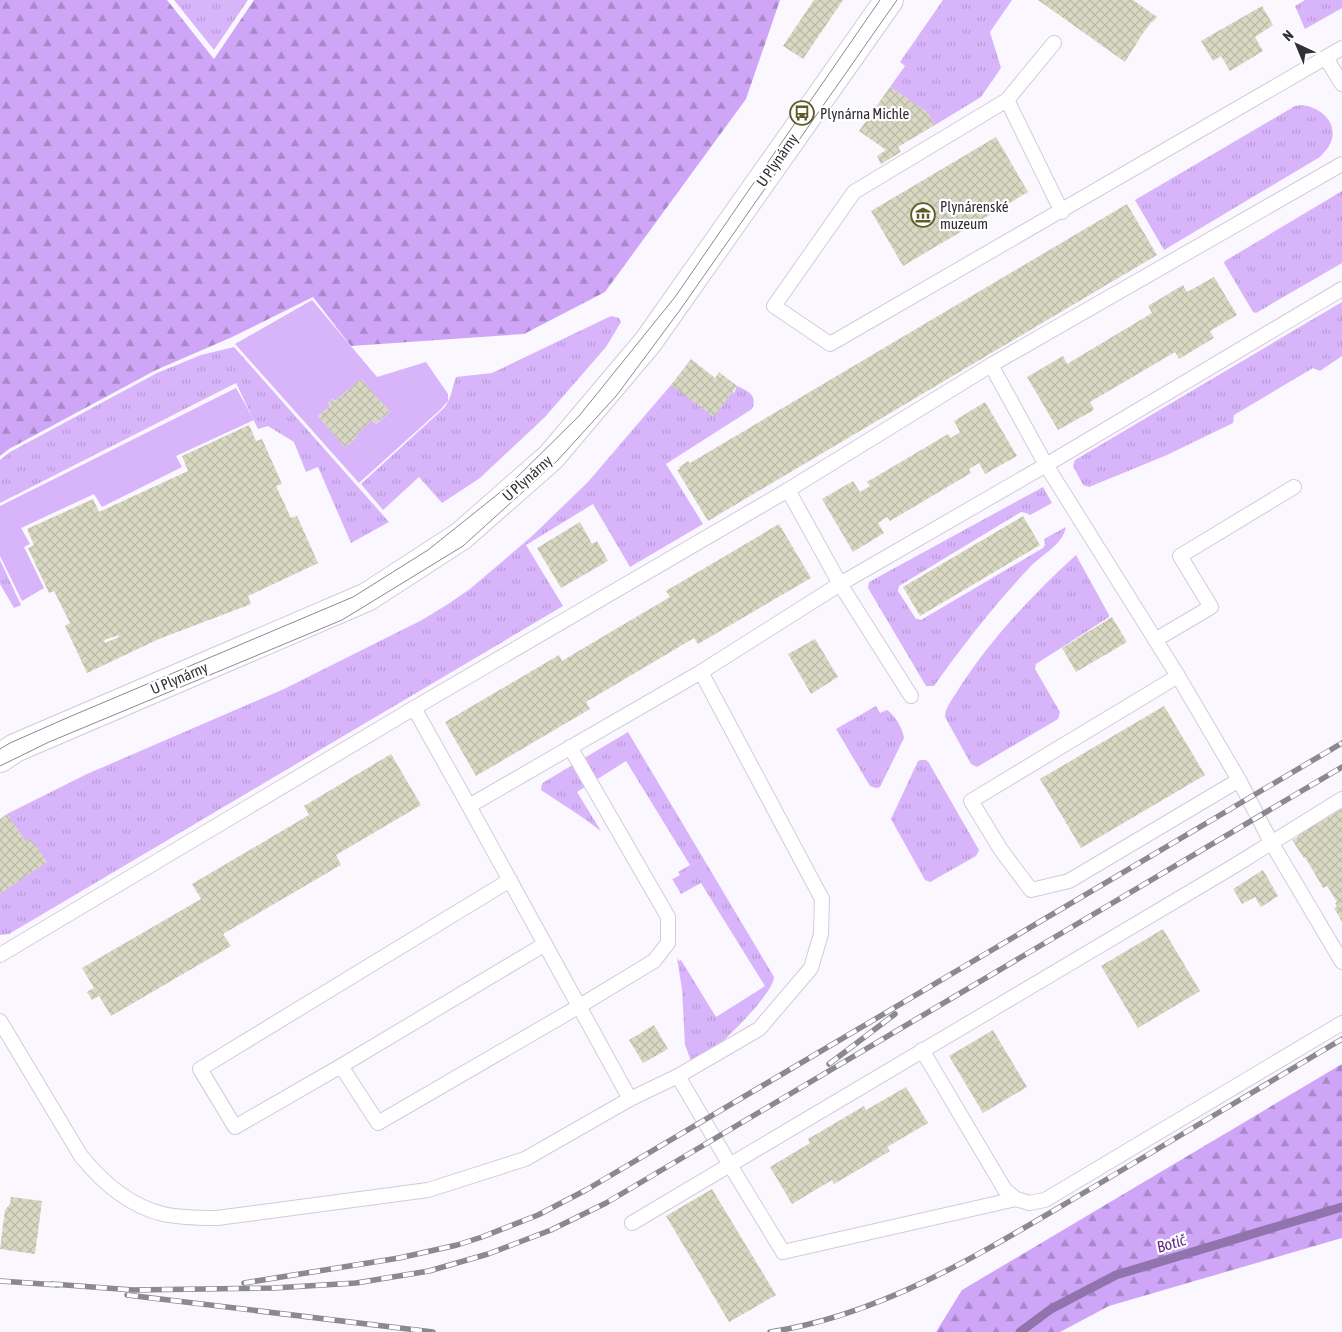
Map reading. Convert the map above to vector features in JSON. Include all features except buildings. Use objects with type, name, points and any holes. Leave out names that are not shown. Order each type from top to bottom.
[{"type":"street","name":"U Plynárny","points":[[0,758],[16,748],[367,597],[461,536],[551,457],[648,342],[889,0]]},
{"type":"lane","points":[[1054,44],[1007,100],[854,192],[774,306],[830,344],[1062,212],[1342,48]]},
{"type":"lane","points":[[1326,58],[1342,84]]},
{"type":"lane","points":[[1007,100],[1062,212]]},
{"type":"lane","points":[[0,956],[414,708],[788,490],[992,365],[1342,164]]},
{"type":"lane","points":[[469,806],[701,672],[840,584],[1046,465],[1342,288]]},
{"type":"lane","points":[[992,365],[1046,465],[1178,676],[1239,780],[1271,842],[1342,962]]},
{"type":"lane","points":[[1156,640],[1211,607],[1180,556],[1294,487]]},
{"type":"lane","points":[[788,490],[840,584],[911,696]]},
{"type":"lane","points":[[0,1021],[81,1156],[97,1175],[113,1188],[137,1204],[162,1214],[190,1218],[217,1218],[428,1190],[525,1159],[630,1100],[678,1076],[759,1029],[811,968],[821,934],[822,899],[701,672]]},
{"type":"lane","points":[[1178,676],[971,801],[1001,850],[1031,890],[1069,881],[1239,780]]},
{"type":"lane","points":[[414,708],[630,1100]]},
{"type":"lane","points":[[341,1066],[378,1123],[578,1008],[654,961],[668,943],[668,917],[570,747]]},
{"type":"lane","points":[[632,1222],[1234,866],[1342,799]]},
{"type":"lane","points":[[510,880],[200,1069],[234,1126],[341,1066],[545,944]]},
{"type":"lane","points":[[922,1050],[1006,1190],[1016,1199],[1029,1203],[1045,1200],[1342,1023]]},
{"type":"lane","points":[[678,1076],[783,1252],[1016,1199]]},
{"type":"green space","points":[[0,0],[167,0],[214,59],[254,0],[780,0],[746,99],[605,292],[524,334],[351,346],[313,297],[230,338],[156,370],[9,449],[0,456]]},
{"type":"green space","points":[[174,0],[248,0],[214,50]]},
{"type":"green space","points":[[943,0],[1012,0],[990,32],[1001,68],[981,97],[935,125],[927,112],[890,87],[905,66],[900,62]]},
{"type":"green space","points":[[1305,0],[1342,0],[1342,8],[1305,29],[1295,6]]},
{"type":"green space","points":[[1302,105],[1315,109],[1326,117],[1330,123],[1332,136],[1329,146],[1320,157],[1164,250],[1135,200],[1295,106]]},
{"type":"green space","points":[[1342,191],[1342,263],[1256,313],[1253,312],[1224,263],[1225,261]]},
{"type":"green space","points":[[312,300],[377,377],[426,362],[448,394],[448,401],[359,483],[235,344]],"holes":[[[361,379],[390,412],[376,424],[372,420],[345,447],[318,416],[330,406],[328,403],[333,399],[335,401]]]},
{"type":"green space","points":[[1342,302],[1342,356],[1320,371],[1313,368],[1234,415],[1233,423],[1167,455],[1089,487],[1083,485],[1073,466],[1075,460]]},
{"type":"green space","points":[[611,316],[619,318],[621,322],[606,347],[545,417],[480,478],[442,503],[419,477],[383,510],[361,484],[444,408],[450,398],[456,377],[492,373]]},
{"type":"green space","points":[[234,347],[389,522],[351,543],[318,467],[306,472],[294,442],[268,426],[258,429],[236,383],[0,503],[0,460],[10,452],[157,373],[201,355]]},
{"type":"green space","points":[[671,385],[734,393],[737,386],[751,394],[754,400],[752,409],[666,464],[703,524],[630,567],[593,504],[526,545],[563,606],[9,934],[0,935],[0,894],[31,839],[26,842],[7,814],[87,774],[284,689],[422,620],[448,604],[470,589],[531,537],[588,482]]},
{"type":"green space","points":[[236,388],[254,420],[176,456],[182,467],[102,507],[94,494],[21,528],[30,544],[24,547],[44,588],[22,601],[0,556],[0,506]]},
{"type":"green space","points":[[1043,487],[1052,503],[1030,515],[1021,512],[899,586],[898,591],[916,619],[921,620],[1043,548],[1045,545],[1044,539],[1066,527],[1057,544],[1031,566],[992,610],[934,686],[926,686],[868,588],[869,582]]},
{"type":"green space","points":[[1076,555],[1109,617],[1036,664],[1035,669],[1060,712],[1058,719],[977,767],[971,764],[945,717],[948,706],[970,672],[998,636],[1043,586]]},
{"type":"green space","points":[[0,560],[21,605],[14,608],[0,584]]},
{"type":"green space","points":[[876,706],[880,713],[887,710],[893,715],[904,738],[880,787],[876,788],[870,786],[836,729]]},
{"type":"green space","points":[[628,732],[774,977],[771,986],[754,1009],[700,1063],[691,1061],[685,1045],[682,989],[677,958],[679,961],[681,960],[716,1017],[765,986],[701,883],[681,894],[671,877],[673,879],[680,875],[678,872],[690,865],[626,761],[577,792],[601,831],[541,790],[544,782]]},
{"type":"green space","points":[[926,760],[929,763],[979,850],[976,856],[930,882],[925,880],[891,819],[918,761]]},
{"type":"green space","points":[[1342,1064],[1342,1238],[1109,1306],[1060,1332],[936,1332],[962,1290]]},
{"type":"waterway","name":"Botič","points":[[1020,1332],[1051,1309],[1116,1275],[1342,1207]]},
{"type":"tram line","points":[[0,749],[69,717],[353,597],[428,550],[508,486],[579,416],[675,297],[880,0]]},
{"type":"tram line","points":[[0,766],[49,742],[342,620],[463,546],[557,461],[617,395],[680,310],[897,0]]},
{"type":"railway","points":[[244,1283],[399,1258],[457,1245],[538,1215],[586,1190],[1342,743]]},
{"type":"railway","points":[[52,1284],[133,1290],[274,1288],[356,1283],[429,1271],[488,1254],[551,1230],[606,1203],[1342,767]]},
{"type":"railway","points":[[829,1064],[895,1014]]},
{"type":"railway","points":[[770,1332],[814,1323],[856,1310],[897,1294],[977,1255],[1342,1039]]},
{"type":"railway","points":[[0,1281],[58,1285]]},
{"type":"railway","points":[[127,1295],[433,1332]]},
{"type":"place","name":"Plynárna Michle","points":[[802,113]]},
{"type":"place","name":"Plynárenské muzeum","points":[[923,215]]}]
